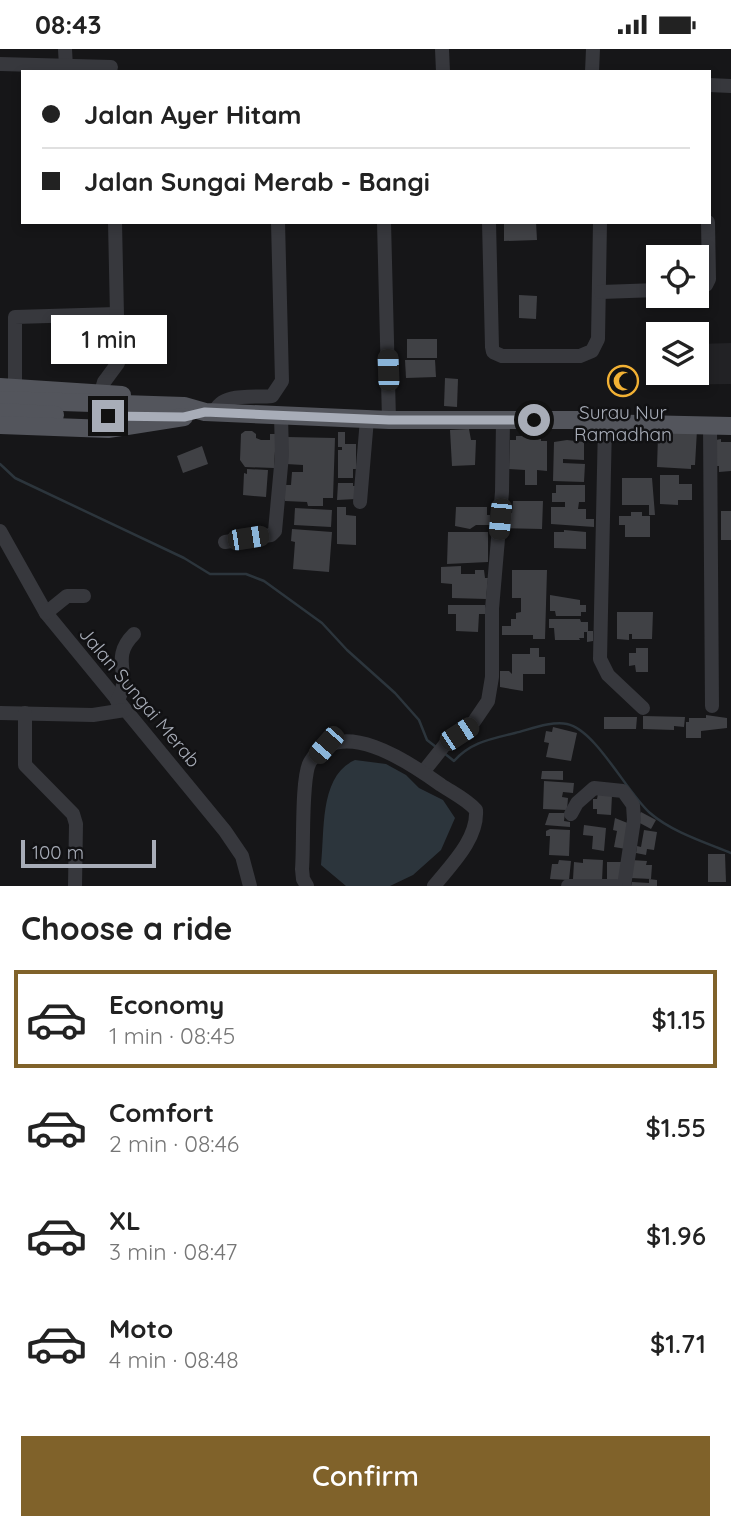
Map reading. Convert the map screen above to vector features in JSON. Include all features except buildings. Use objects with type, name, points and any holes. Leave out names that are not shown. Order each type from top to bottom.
[{"type":"main road","points":[[7,387],[102,392],[163,401],[184,412]]},
{"type":"main road","points":[[0,400],[161,412]]},
{"type":"main road","points":[[0,422],[161,412],[210,412],[389,420],[586,420],[593,423],[731,426]]},
{"type":"main road","points":[[0,422],[108,429],[184,412]]},
{"type":"main road","points":[[586,420],[593,416],[731,417]]},
{"type":"street","points":[[65,49],[66,67]]},
{"type":"street","points":[[442,49],[443,70]]},
{"type":"street","points":[[592,70],[593,49]]},
{"type":"street","points":[[0,64],[111,67]]},
{"type":"street","points":[[711,85],[731,86]]},
{"type":"street","points":[[102,392],[104,382],[117,367],[115,224]]},
{"type":"street","points":[[210,412],[226,400],[272,396],[282,381],[278,224]]},
{"type":"street","points":[[384,224],[389,420]]},
{"type":"street","points":[[489,224],[492,347],[493,352],[502,356],[580,356],[592,351],[598,339],[601,292],[600,224]]},
{"type":"street","points":[[708,224],[708,245]]},
{"type":"street","points":[[601,292],[646,290]]},
{"type":"street","points":[[7,387],[15,317],[116,314]]},
{"type":"street","points":[[225,542],[271,535],[275,531],[282,455],[281,415]]},
{"type":"street","points":[[360,502],[367,419]]},
{"type":"street","points":[[427,766],[447,742],[471,726],[488,701],[492,677],[492,608],[502,482],[503,420]]},
{"type":"street","points":[[605,423],[600,659],[608,675],[643,708]]},
{"type":"street","points":[[710,426],[712,706]]},
{"type":"street","name":"Jalan Sungai Merab","points":[[0,531],[46,613],[225,831],[242,856],[250,886]]},
{"type":"street","points":[[46,613],[67,596],[84,596]]},
{"type":"street","points":[[0,713],[93,715],[121,705],[123,691],[120,653],[123,645],[134,634]]},
{"type":"street","points":[[25,713],[25,765],[73,814],[76,824],[75,886]]},
{"type":"street","points":[[307,886],[302,869],[305,781],[309,763],[326,745],[340,742],[372,746],[427,766],[476,810],[476,818],[466,844],[434,886]]},
{"type":"street","points":[[571,814],[594,788],[622,791],[633,804],[632,845],[624,886]]},
{"type":"street","points":[[568,886],[616,886]]},
{"type":"shaded area","points":[[731,343],[731,384],[709,384],[709,344]]},
{"type":"shaded area","points":[[355,760],[386,764],[406,775],[419,788],[443,800],[455,818],[441,850],[413,875],[390,886],[346,886],[321,865],[329,791],[343,768]]},
{"type":"waterway","points":[[0,464],[15,478],[184,558],[210,574],[246,574],[264,581],[322,623],[347,650],[395,693],[419,720],[427,740],[436,747]]},
{"type":"waterway","points":[[444,753],[454,761],[467,749],[490,739],[548,724],[567,724],[589,738],[650,813],[678,831],[731,853]]},
{"type":"place","name":"Surau Nur Ramadhan","points":[[623,381]]},
{"type":"route","points":[[108,416],[184,417],[205,412],[389,420],[534,420]]}]
